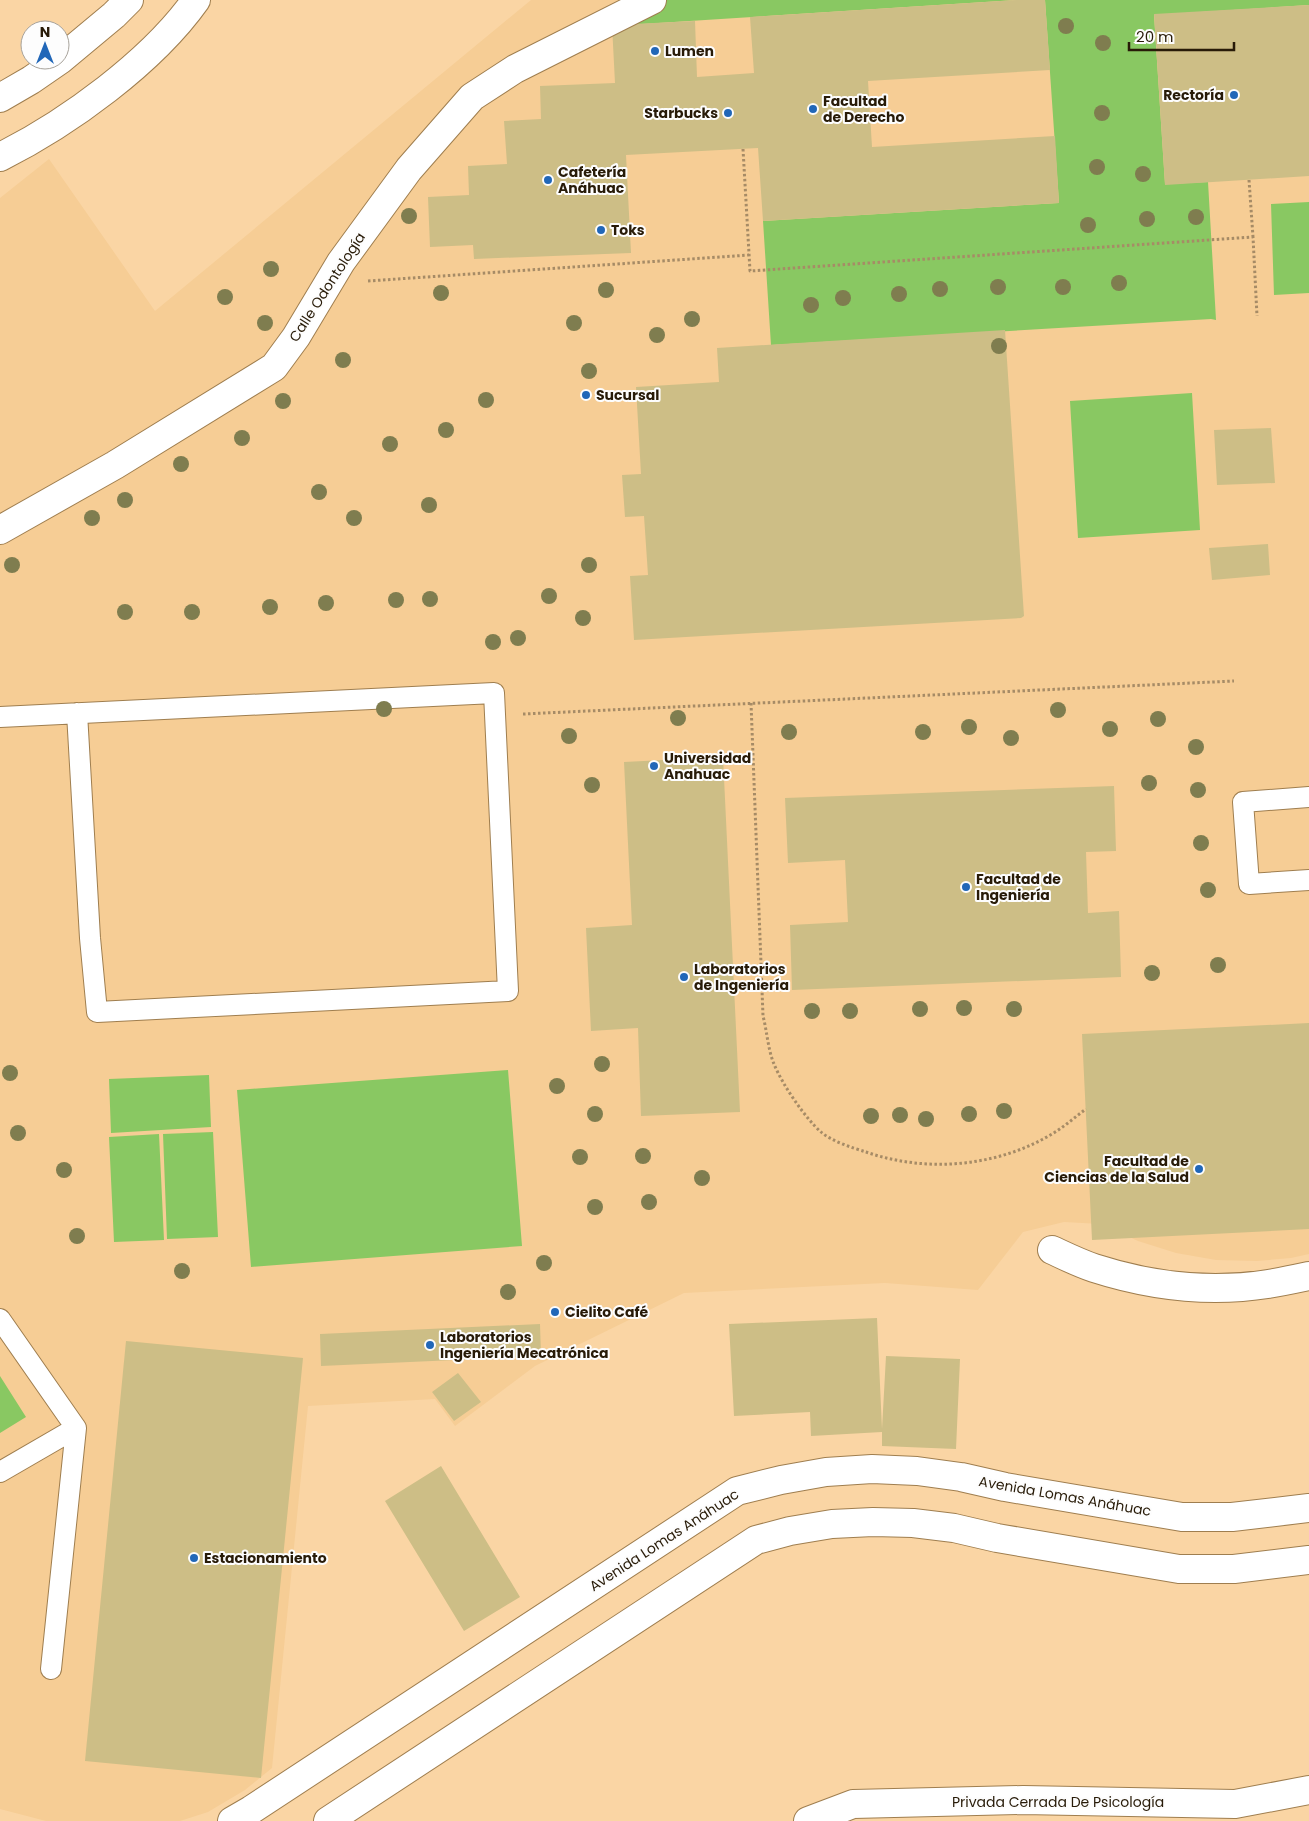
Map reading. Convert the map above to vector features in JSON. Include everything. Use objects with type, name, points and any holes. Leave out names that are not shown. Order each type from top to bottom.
[{"type":"main road","points":[[70,52],[114,15],[128,0]]},
{"type":"main road","points":[[0,157],[57,124],[103,92],[148,54],[196,0]]},
{"type":"main road","name":"Calle Odontología","points":[[0,530],[115,465],[274,367],[296,336],[341,262],[409,169],[472,97],[516,69],[652,0]]},
{"type":"main road","points":[[0,98],[46,70]]},
{"type":"main road","points":[[1052,1250],[1092,1267],[1135,1279],[1179,1286],[1223,1288],[1267,1284],[1309,1276]]},
{"type":"main road","name":"Avenida Lomas Anáhuac","points":[[232,1821],[736,1491],[826,1472],[872,1469],[917,1471],[961,1477],[1005,1487],[1182,1517],[1232,1517],[1309,1508]]},
{"type":"main road","points":[[328,1821],[756,1540],[790,1531],[832,1524],[913,1523],[954,1528],[997,1538],[1178,1569],[1234,1569],[1309,1560]]},
{"type":"main road","name":"Privada Cerrada De Psicología","points":[[808,1821],[852,1804],[1023,1800],[1235,1804],[1309,1790]]},
{"type":"lane","points":[[0,717],[77,713],[494,693],[508,991],[97,1012],[90,938],[77,713]]},
{"type":"lane","points":[[1309,797],[1243,802],[1250,884],[1309,880]]},
{"type":"lane","points":[[0,1319],[76,1428],[52,1669]]},
{"type":"lane","points":[[0,1472],[76,1428]]},
{"type":"path","points":[[742,149],[750,271],[1253,238]]},
{"type":"path","points":[[1249,180],[1257,316]]},
{"type":"path","points":[[328,284],[749,255]]},
{"type":"path","points":[[495,716],[1234,681]]},
{"type":"path","points":[[751,703],[764,1016],[773,1063],[801,1108],[822,1133],[849,1147],[908,1163],[938,1165],[967,1163],[1026,1147],[1053,1134],[1086,1109]]},
{"type":"shaded area","name":"Universidad Anahuac","points":[[531,0],[1309,0],[1309,1254],[1291,1258],[1257,1261],[1216,1260],[1176,1253],[1138,1241],[1101,1224],[1064,1222],[1023,1232],[978,1290],[885,1283],[684,1293],[535,1366],[455,1426],[435,1399],[308,1406],[272,1768],[245,1790],[208,1812],[180,1821],[46,1821],[0,1809],[0,198],[49,159],[155,311]]},
{"type":"green space","points":[[650,0],[1016,0],[611,26]]},
{"type":"green space","points":[[1045,0],[1309,0],[1309,5],[1154,15],[1165,184],[1208,182],[1216,320],[771,345],[763,221],[1059,203]]},
{"type":"green space","points":[[1309,202],[1309,293],[1274,295],[1271,204]]},
{"type":"green space","points":[[1192,393],[1200,530],[1078,538],[1070,401]]},
{"type":"green space","points":[[508,1070],[522,1246],[251,1267],[237,1090]]},
{"type":"green space","points":[[209,1075],[211,1127],[111,1133],[109,1079]]},
{"type":"green space","points":[[213,1132],[218,1237],[167,1239],[163,1134]]},
{"type":"green space","points":[[159,1134],[164,1240],[114,1242],[109,1137]]},
{"type":"green space","points":[[0,1376],[26,1417],[0,1433]]},
{"type":"building","points":[[1016,0],[1045,0],[1050,70],[868,81],[872,147],[1055,136],[1059,203],[763,221],[758,148],[626,155],[631,253],[474,259],[473,245],[430,247],[428,197],[469,195],[468,166],[507,164],[504,121],[541,119],[540,86],[615,83],[612,25],[695,21],[697,77],[754,73],[750,17]]},
{"type":"building","name":"Rectoría","points":[[1309,5],[1309,176],[1165,185],[1154,14]]},
{"type":"building","points":[[1005,330],[1024,616],[1021,618],[634,640],[630,576],[648,575],[644,516],[625,517],[622,475],[641,474],[636,387],[719,382],[717,348]]},
{"type":"building","points":[[1271,428],[1275,483],[1217,485],[1214,430]]},
{"type":"building","points":[[1268,544],[1270,575],[1212,580],[1209,548]]},
{"type":"building","name":"Laboratorios de Ingeniería","points":[[723,757],[740,1112],[641,1116],[638,1028],[591,1031],[586,928],[632,925],[624,762]]},
{"type":"building","name":"Facultad de Ingeniería","points":[[1114,786],[1116,851],[1086,852],[1088,913],[1119,911],[1121,977],[792,990],[790,925],[848,922],[845,860],[788,863],[785,798]]},
{"type":"building","name":"Facultad de Ciencias de la Salud","points":[[1309,1023],[1309,1229],[1092,1240],[1082,1034]]},
{"type":"building","points":[[877,1318],[882,1429],[886,1356],[960,1359],[956,1449],[882,1446],[882,1432],[811,1436],[810,1412],[734,1416],[729,1324]]},
{"type":"building","name":"Laboratorios Ingeniería Mecatrónica","points":[[540,1324],[541,1356],[321,1366],[320,1334]]},
{"type":"building","name":"Estacionamiento","points":[[126,1341],[303,1358],[261,1778],[85,1761]]},
{"type":"building","points":[[458,1373],[481,1402],[454,1421],[432,1392]]},
{"type":"building","points":[[441,1466],[520,1597],[464,1631],[385,1501]]},
{"type":"place","name":"Lumen","points":[[655,51]]},
{"type":"place","name":"Rectoría","points":[[1234,95]]},
{"type":"place","name":"Facultad de Derecho","points":[[813,109]]},
{"type":"place","name":"Starbucks","points":[[728,113]]},
{"type":"place","name":"Cafetería Anáhuac","points":[[548,180]]},
{"type":"place","name":"Toks","points":[[601,230]]},
{"type":"place","name":"Sucursal","points":[[586,395]]},
{"type":"place","name":"Universidad Anahuac","points":[[654,766]]},
{"type":"place","name":"Facultad de Ingeniería","points":[[966,887]]},
{"type":"place","name":"Laboratorios de Ingeniería","points":[[684,977]]},
{"type":"place","name":"Facultad de Ciencias de la Salud","points":[[1199,1169]]},
{"type":"place","name":"Cielito Café","points":[[555,1312]]},
{"type":"place","name":"Laboratorios Ingeniería Mecatrónica","points":[[430,1345]]},
{"type":"place","name":"Estacionamiento","points":[[194,1558]]}]
